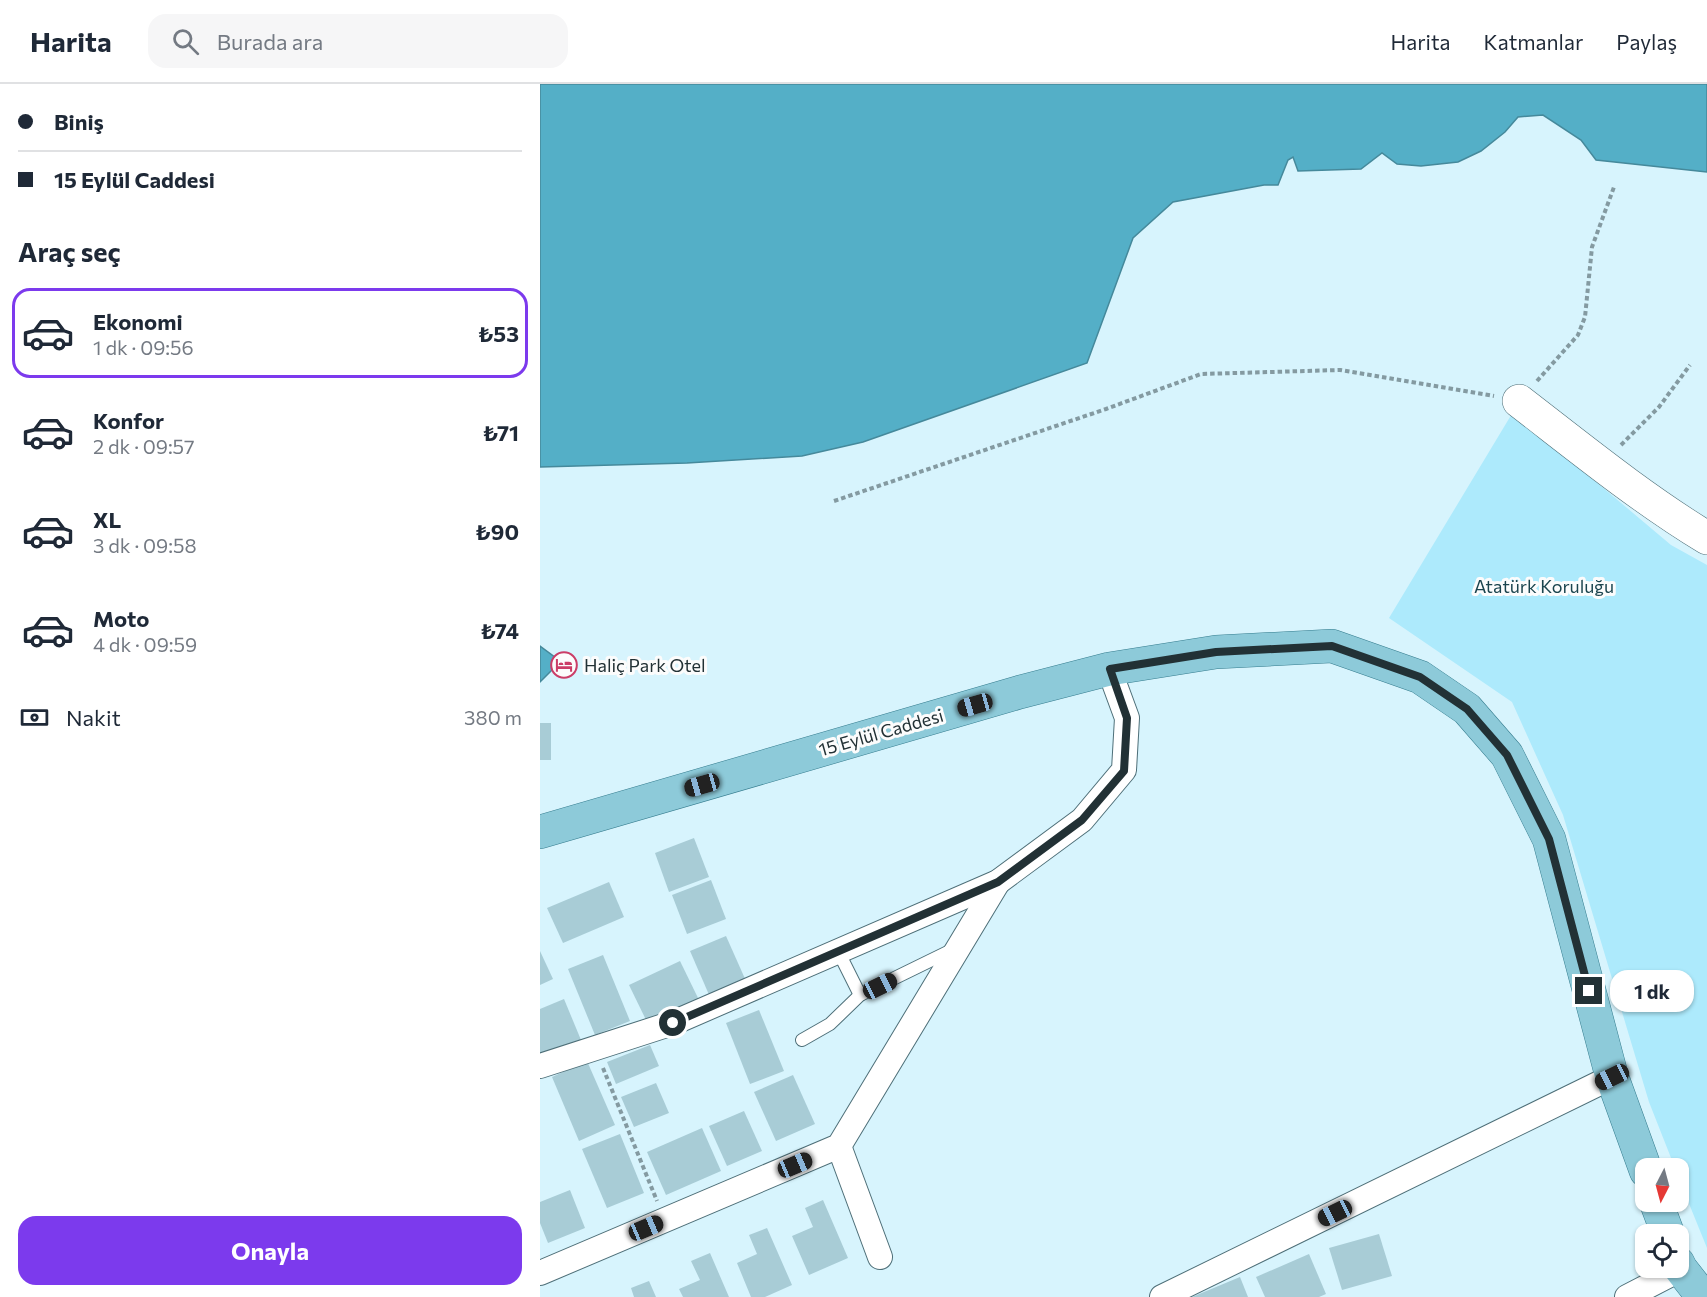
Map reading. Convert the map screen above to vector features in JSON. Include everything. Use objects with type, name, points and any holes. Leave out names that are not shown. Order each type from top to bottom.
[{"type":"main road","name":"15 Eylül Caddesi","points":[[540,832],[1020,692],[1110,669],[1216,652],[1332,646],[1420,677],[1467,709],[1507,755],[1549,839],[1612,1077],[1641,1158]]},
{"type":"main road","points":[[1689,1278],[1703,1297]]},
{"type":"street","points":[[1520,400],[1602,464],[1707,538]]},
{"type":"street","points":[[540,1066],[673,1023],[998,882],[1082,820],[1124,771],[1127,718],[1110,669]]},
{"type":"street","points":[[540,1273],[839,1146],[998,882]]},
{"type":"street","points":[[1162,1297],[1612,1077]]},
{"type":"street","points":[[839,1146],[880,1257]]},
{"type":"street","points":[[1627,1297],[1659,1278]]},
{"type":"lane","points":[[802,1040],[830,1024],[860,995],[958,947]]},
{"type":"lane","points":[[838,951],[860,995]]},
{"type":"path","points":[[834,501],[1106,409],[1201,374],[1340,370],[1520,400],[1578,335],[1585,317],[1592,248],[1614,187]]},
{"type":"path","points":[[1602,464],[1659,407],[1690,365]]},
{"type":"path","points":[[595,1048],[665,1221]]},
{"type":"green space","name":"Atatürk Koruluğu","points":[[1513,412],[1671,545],[1707,565],[1707,1248],[1689,1204],[1689,1158],[1671,1158],[1649,1102],[1563,815],[1512,702],[1389,618]]},
{"type":"shaded area","points":[[540,84],[1707,84],[1707,172],[1596,160],[1581,140],[1543,115],[1518,117],[1505,132],[1481,151],[1458,162],[1421,166],[1397,164],[1382,153],[1361,169],[1298,171],[1293,157],[1288,160],[1278,185],[1264,185],[1173,202],[1133,238],[1087,363],[863,442],[802,456],[687,463],[540,467]]},
{"type":"shaded area","points":[[540,646],[556,658],[557,665],[540,682]]},
{"type":"building","points":[[540,723],[551,723],[551,760],[540,760]]},
{"type":"building","points":[[694,838],[709,877],[669,892],[655,853]]},
{"type":"building","points":[[711,880],[726,919],[687,934],[672,895]]},
{"type":"building","points":[[609,882],[624,917],[563,943],[547,908]]},
{"type":"building","points":[[726,936],[746,981],[710,997],[690,951]]},
{"type":"building","points":[[540,951],[553,979],[540,985]]},
{"type":"building","points":[[603,955],[630,1021],[595,1035],[568,969]]},
{"type":"building","points":[[680,961],[699,1000],[648,1024],[629,985]]},
{"type":"building","points":[[564,999],[581,1040],[540,1055],[540,1009]]},
{"type":"building","points":[[759,1010],[784,1071],[750,1084],[726,1023]]},
{"type":"building","points":[[650,1045],[659,1066],[616,1084],[607,1062]]},
{"type":"building","points":[[587,1061],[615,1125],[579,1141],[552,1077]]},
{"type":"building","points":[[793,1075],[815,1124],[776,1141],[754,1092]]},
{"type":"building","points":[[656,1083],[669,1113],[634,1127],[621,1097]]},
{"type":"building","points":[[744,1111],[762,1151],[727,1166],[709,1126]]},
{"type":"building","points":[[702,1128],[721,1171],[666,1195],[647,1152]]},
{"type":"building","points":[[620,1134],[644,1193],[607,1208],[582,1149]]},
{"type":"building","points":[[570,1190],[585,1228],[548,1243],[540,1223],[540,1202]]},
{"type":"building","points":[[823,1200],[848,1258],[809,1275],[792,1236],[813,1227],[805,1208]]},
{"type":"building","points":[[767,1228],[792,1285],[765,1297],[751,1297],[737,1263],[757,1254],[749,1235]]},
{"type":"building","points":[[1379,1234],[1392,1276],[1342,1290],[1329,1248]]},
{"type":"building","points":[[710,1253],[729,1297],[683,1297],[679,1289],[700,1280],[691,1261]]},
{"type":"building","points":[[1309,1254],[1326,1294],[1319,1297],[1265,1297],[1256,1277]]},
{"type":"building","points":[[1240,1277],[1248,1297],[1192,1297]]},
{"type":"building","points":[[649,1281],[656,1297],[634,1297],[631,1288]]},
{"type":"place","name":"Haliç Park Otel","points":[[564,665]]},
{"type":"route","points":[[673,1023],[998,882],[1082,820],[1124,771],[1127,718],[1110,669],[1216,652],[1332,646],[1420,677],[1467,709],[1507,755],[1549,839],[1589,991]]}]
